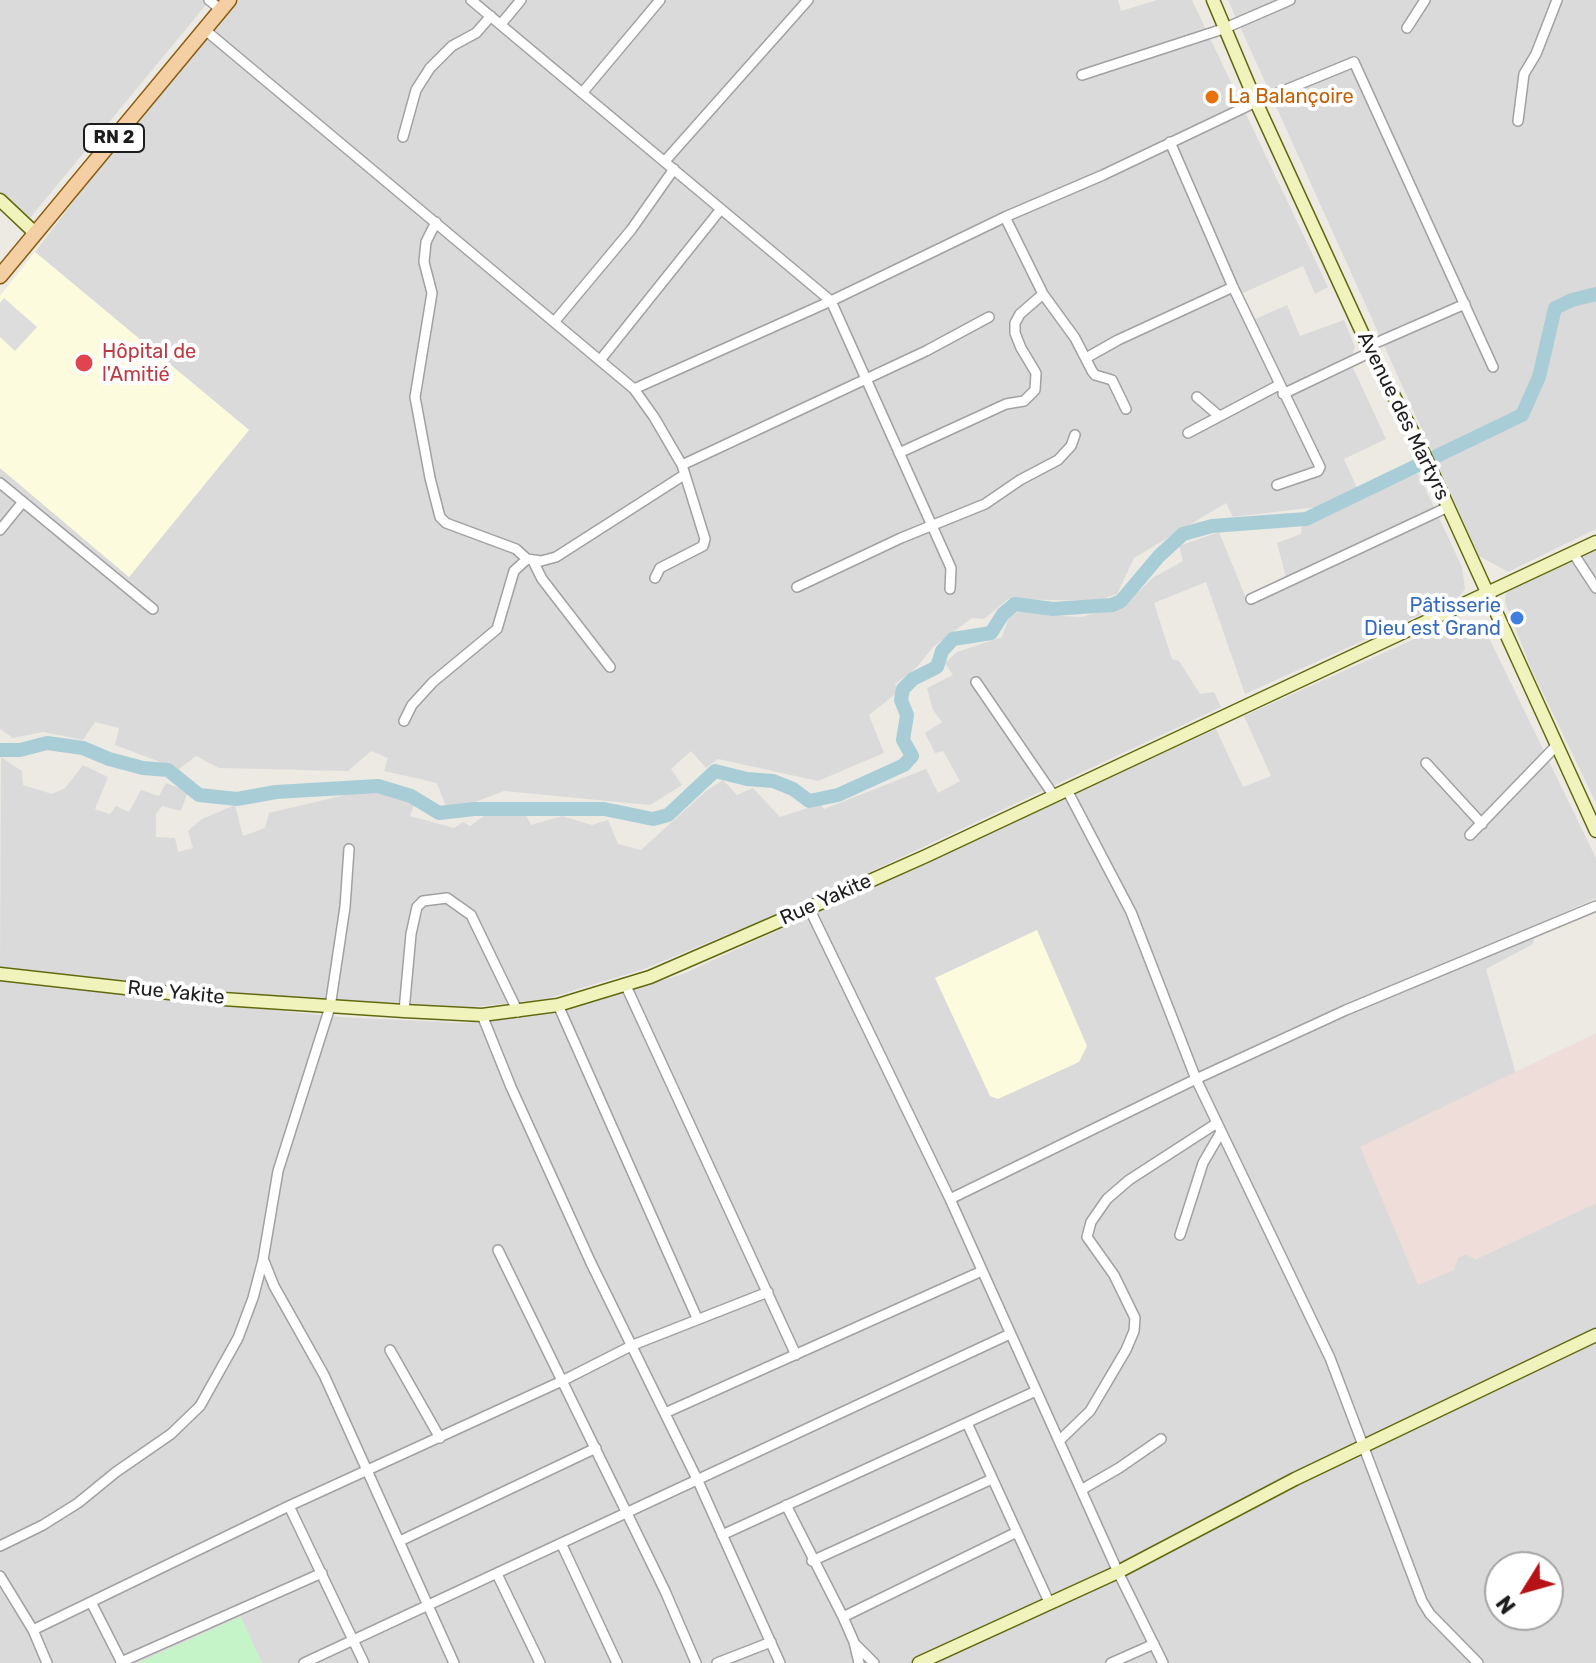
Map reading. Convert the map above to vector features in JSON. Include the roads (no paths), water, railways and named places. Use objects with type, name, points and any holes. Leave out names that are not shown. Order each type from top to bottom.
[{"type":"main road","name":"Avenue des Martyrs","points":[[1213,0],[1256,102],[1370,349],[1424,454],[1596,831]]},
{"type":"main road","name":"RN 2","points":[[0,276],[204,29],[220,3]]},
{"type":"main road","points":[[0,200],[35,233]]},
{"type":"main road","name":"Rue Yakite","points":[[0,974],[223,999],[330,1007],[482,1015],[558,1005],[626,986],[809,908],[1596,542]]},
{"type":"main road","points":[[919,1663],[1118,1572],[1295,1479],[1596,1335]]},
{"type":"street","points":[[471,0],[831,301],[951,568],[950,589]]},
{"type":"street","points":[[501,24],[521,0]]},
{"type":"street","points":[[583,92],[660,0]]},
{"type":"street","points":[[665,161],[808,0]]},
{"type":"street","points":[[1082,75],[1223,29],[1290,0]]},
{"type":"street","points":[[1407,28],[1425,0]]},
{"type":"street","points":[[1518,121],[1524,74],[1536,54],[1557,0]]},
{"type":"street","points":[[403,137],[416,90],[430,68],[452,46],[476,33],[491,16]]},
{"type":"street","points":[[204,29],[634,389],[654,417],[683,470],[705,539],[703,546],[660,568],[655,578]]},
{"type":"street","points":[[634,389],[831,301],[1256,102],[1354,62],[1493,367]]},
{"type":"street","points":[[1170,142],[1233,287],[1320,467],[1318,471],[1277,485]]},
{"type":"street","points":[[555,321],[631,230],[674,169]]},
{"type":"street","points":[[601,359],[721,209]]},
{"type":"street","points":[[1005,217],[1043,294],[1075,338],[1095,375],[1111,379],[1126,409]]},
{"type":"street","points":[[436,222],[426,242],[424,262],[432,293],[415,397],[416,417],[427,452],[428,471],[440,517],[453,527],[516,549],[530,560],[610,667]]},
{"type":"street","points":[[1086,358],[1233,287]]},
{"type":"street","points":[[899,453],[1006,404],[1024,401],[1035,390],[1036,373],[1021,348],[1015,323],[1020,314],[1043,294]]},
{"type":"street","points":[[1188,433],[1465,304]]},
{"type":"street","points":[[404,721],[412,705],[433,682],[497,629],[514,571],[530,560],[556,557],[683,470],[989,317]]},
{"type":"street","points":[[1197,397],[1219,416]]},
{"type":"street","points":[[797,587],[985,504],[1020,480],[1058,460],[1071,446],[1075,435]]},
{"type":"street","points":[[0,483],[153,609]]},
{"type":"street","points":[[0,530],[22,503]]},
{"type":"street","points":[[1251,599],[1448,507]]},
{"type":"street","points":[[1573,553],[1596,588]]},
{"type":"street","points":[[976,682],[1054,796]]},
{"type":"street","points":[[1470,835],[1557,745]]},
{"type":"street","points":[[1426,763],[1482,824]]},
{"type":"street","points":[[1067,790],[1131,912],[1196,1079],[1330,1358],[1426,1608],[1478,1663]]},
{"type":"street","points":[[0,1546],[78,1503],[162,1441],[200,1406],[238,1338],[263,1260],[278,1171],[330,1007],[345,907],[349,849]]},
{"type":"street","points":[[404,1011],[411,934],[417,907],[431,899],[447,898],[471,915],[518,1012]]},
{"type":"street","points":[[950,1199],[1346,1010],[1596,906]]},
{"type":"street","points":[[809,908],[950,1199],[1118,1572],[1163,1663]]},
{"type":"street","points":[[626,986],[796,1355]]},
{"type":"street","points":[[558,1005],[697,1318]]},
{"type":"street","points":[[482,1015],[567,1210],[698,1481],[780,1663]]},
{"type":"street","points":[[1180,1235],[1203,1163],[1219,1128]]},
{"type":"street","points":[[1059,1441],[1090,1411],[1134,1331],[1135,1318],[1114,1275],[1087,1237],[1091,1222],[1107,1199],[1129,1180],[1219,1128]]},
{"type":"street","points":[[498,1250],[665,1591],[696,1663]]},
{"type":"street","points":[[263,1260],[324,1375],[454,1663]]},
{"type":"street","points":[[665,1413],[982,1271]]},
{"type":"street","points":[[33,1630],[633,1345],[768,1292]]},
{"type":"street","points":[[304,1663],[1010,1334]]},
{"type":"street","points":[[390,1350],[440,1438]]},
{"type":"street","points":[[722,1535],[1036,1391]]},
{"type":"street","points":[[967,1423],[1049,1602]]},
{"type":"street","points":[[1081,1490],[1161,1439]]},
{"type":"street","points":[[400,1541],[596,1448]]},
{"type":"street","points":[[812,1561],[992,1479]]},
{"type":"street","points":[[786,1505],[843,1617],[859,1663]]},
{"type":"street","points":[[289,1506],[364,1663]]},
{"type":"street","points":[[843,1617],[1017,1532]]},
{"type":"street","points":[[561,1543],[617,1663]]},
{"type":"street","points":[[91,1602],[121,1662],[322,1573]]},
{"type":"street","points":[[497,1574],[540,1663]]},
{"type":"street","points":[[0,1576],[33,1630],[47,1663]]},
{"type":"street","points":[[717,1663],[771,1642]]},
{"type":"street","points":[[854,1642],[874,1663]]},
{"type":"street","points":[[1111,1663],[1154,1644]]},
{"type":"waterway","points":[[0,750],[20,750],[47,743],[83,748],[143,768],[168,770],[199,795],[237,799],[276,792],[378,786],[411,796],[439,813],[474,809],[604,809],[653,819],[668,815],[715,771],[747,779],[773,781],[793,789],[809,801],[838,795],[904,765],[912,756],[903,740],[907,715],[901,700],[903,689],[913,679],[937,667],[942,651],[953,639],[991,633],[1003,614],[1015,604],[1053,609],[1112,605],[1121,601],[1159,556],[1183,534],[1212,526],[1306,519],[1522,415],[1539,377],[1555,308],[1596,294]]},
{"type":"place","name":"La Balançoire","points":[[1212,97]]},
{"type":"place","name":"Hôpital de l'Amitié","points":[[84,363]]},
{"type":"place","name":"Pâtisserie Dieu est Grand","points":[[1517,618]]}]
